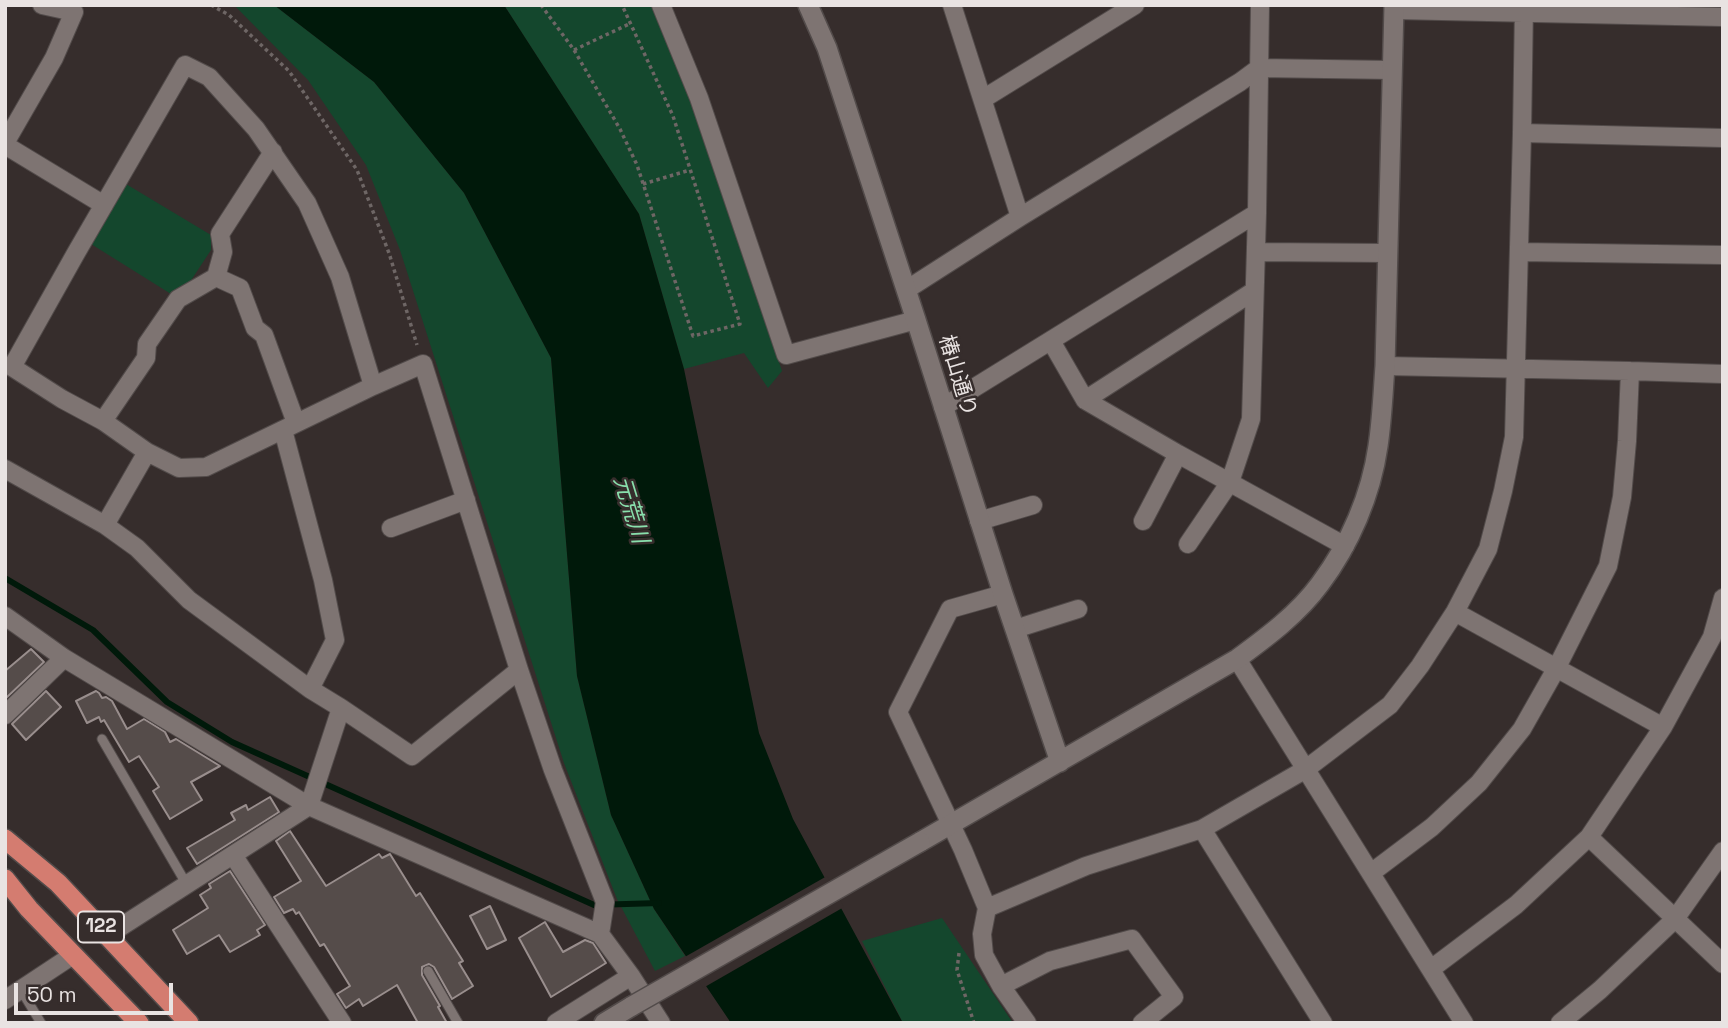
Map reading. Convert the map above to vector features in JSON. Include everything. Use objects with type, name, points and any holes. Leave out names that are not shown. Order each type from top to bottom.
[{"type":"highway","name":"122","points":[[5,824],[189,1023]]},
{"type":"highway","name":"122","points":[[5,839],[58,883]]},
{"type":"highway","name":"122","points":[[5,879],[29,909]]},
{"type":"highway","name":"122","points":[[5,886],[139,1023]]},
{"type":"street","points":[[42,5],[74,12],[54,58],[5,144],[104,205]]},
{"type":"street","points":[[661,5],[699,98],[786,355],[916,320]]},
{"type":"street","name":"椿山通り","points":[[808,5],[827,48],[979,521],[1060,762]]},
{"type":"street","points":[[952,5],[1020,217]]},
{"type":"street","points":[[984,99],[1135,5]]},
{"type":"street","points":[[1188,544],[1230,482],[1251,419],[1259,5]]},
{"type":"street","points":[[604,1023],[1237,659],[1269,636],[1320,585],[1345,546],[1358,517],[1376,460],[1382,415],[1394,8],[1524,9],[1723,17]]},
{"type":"street","points":[[988,908],[1086,866],[1202,829],[1306,769],[1390,705],[1420,666],[1455,612],[1488,549],[1514,437],[1524,9]]},
{"type":"street","points":[[373,386],[340,277],[307,202],[256,129],[209,77],[185,65],[12,367],[103,421],[148,452],[179,468],[206,467],[422,364],[553,770],[605,902],[600,934]]},
{"type":"street","points":[[906,290],[1259,68],[1392,70]]},
{"type":"street","points":[[1522,133],[1723,138]]},
{"type":"street","points":[[103,421],[146,358],[147,344],[178,299],[216,277],[223,252],[220,234],[273,152]]},
{"type":"street","points":[[943,407],[1257,213]]},
{"type":"street","points":[[1256,252],[1388,253]]},
{"type":"street","points":[[1520,252],[1723,255]]},
{"type":"street","points":[[216,277],[240,288],[255,328],[264,335],[290,427],[335,640],[310,689]]},
{"type":"street","points":[[1085,400],[1254,291]]},
{"type":"street","points":[[1051,341],[1085,400],[1345,546]]},
{"type":"street","points":[[1385,366],[1723,374]]},
{"type":"street","points":[[1371,873],[1432,827],[1479,783],[1522,729],[1556,669],[1608,566],[1622,497],[1630,370]]},
{"type":"street","points":[[105,525],[148,452]]},
{"type":"street","points":[[1143,521],[1178,454]]},
{"type":"street","points":[[5,469],[105,525],[137,548],[189,600],[310,689],[412,756],[519,670]]},
{"type":"street","points":[[391,528],[466,500]]},
{"type":"street","points":[[979,521],[1033,505]]},
{"type":"street","points":[[1003,594],[950,609],[898,712],[988,908],[982,934],[984,955],[1001,986],[1027,1023]]},
{"type":"street","points":[[1431,969],[1516,905],[1589,837],[1718,639],[1723,598]]},
{"type":"street","points":[[1015,629],[1079,609]]},
{"type":"street","points":[[1455,612],[1663,727]]},
{"type":"street","points":[[5,616],[64,658],[309,806],[600,934],[661,1023]]},
{"type":"street","points":[[5,715],[64,658]]},
{"type":"street","points":[[1237,659],[1464,1023]]},
{"type":"street","points":[[108,935],[309,806],[341,708]]},
{"type":"street","points":[[1202,829],[1323,1023]]},
{"type":"street","points":[[1589,837],[1723,964]]},
{"type":"street","points":[[1560,1023],[1600,990],[1675,919],[1723,851]]},
{"type":"street","points":[[233,855],[342,1023]]},
{"type":"street","points":[[1001,986],[1050,961],[1132,939],[1174,998],[1142,1023]]},
{"type":"street","points":[[5,1000],[73,956]]},
{"type":"street","points":[[556,1023],[631,976]]},
{"type":"lane","points":[[102,739],[187,885]]},
{"type":"lane","points":[[428,971],[458,1023]]},
{"type":"lane","points":[[21,990],[41,1023]]},
{"type":"path","points":[[211,5],[229,15],[289,71],[357,170],[389,253],[422,364]]},
{"type":"path","points":[[541,5],[574,50],[620,129],[637,165],[693,336],[740,324],[673,116],[622,5]]},
{"type":"path","points":[[574,50],[630,23]]},
{"type":"path","points":[[643,184],[690,170]]},
{"type":"path","points":[[959,953],[957,970],[974,1023]]},
{"type":"green space","points":[[234,5],[274,5],[374,82],[464,193],[551,358],[577,676],[611,815],[654,909],[685,956],[655,971],[617,899],[564,763],[400,250],[366,165],[308,80]]},
{"type":"green space","points":[[504,5],[651,5],[686,83],[782,371],[768,388],[744,353],[684,369],[639,214]]},
{"type":"green space","points":[[126,184],[211,235],[211,250],[188,285],[171,294],[91,244]]},
{"type":"green space","points":[[942,918],[1013,1023],[903,1023],[862,941]]},
{"type":"water","name":"元荒川","points":[[274,5],[504,5],[639,214],[684,369],[759,733],[793,819],[903,1023],[731,1023],[654,909],[611,815],[577,676],[551,358],[464,193],[374,82]]},
{"type":"pier","points":[[827,876],[844,907],[703,988],[683,958]]},
{"type":"building","points":[[31,649],[44,662],[5,699],[5,671]]},
{"type":"building","points":[[46,691],[61,707],[26,740],[12,724]]},
{"type":"building","points":[[96,691],[102,698],[106,697],[112,701],[127,729],[144,719],[165,732],[170,742],[176,739],[220,766],[191,782],[202,800],[170,819],[153,791],[159,787],[139,756],[129,762],[104,720],[101,722],[99,717],[87,723],[76,701]]},
{"type":"building","points":[[270,797],[279,812],[197,864],[187,848],[235,820],[231,813],[246,805],[248,810]]},
{"type":"building","points":[[290,831],[326,886],[379,854],[382,858],[390,854],[416,896],[420,893],[463,961],[459,963],[473,986],[452,999],[434,967],[429,964],[422,967],[422,975],[447,1023],[418,1023],[397,985],[363,1006],[359,999],[346,1008],[337,994],[350,986],[324,944],[320,946],[299,912],[296,914],[293,909],[284,913],[274,897],[301,881],[276,841]]},
{"type":"building","points":[[230,871],[265,925],[257,930],[260,935],[230,952],[219,935],[187,954],[173,930],[208,908],[200,895],[211,888],[209,884]]},
{"type":"building","points":[[490,906],[506,940],[487,949],[470,916]]},
{"type":"building","points":[[545,922],[563,952],[585,940],[593,943],[606,963],[551,997],[519,938]]},
{"type":"waterway","points":[[5,578],[93,630],[167,702],[232,742],[594,905],[659,903]]}]
